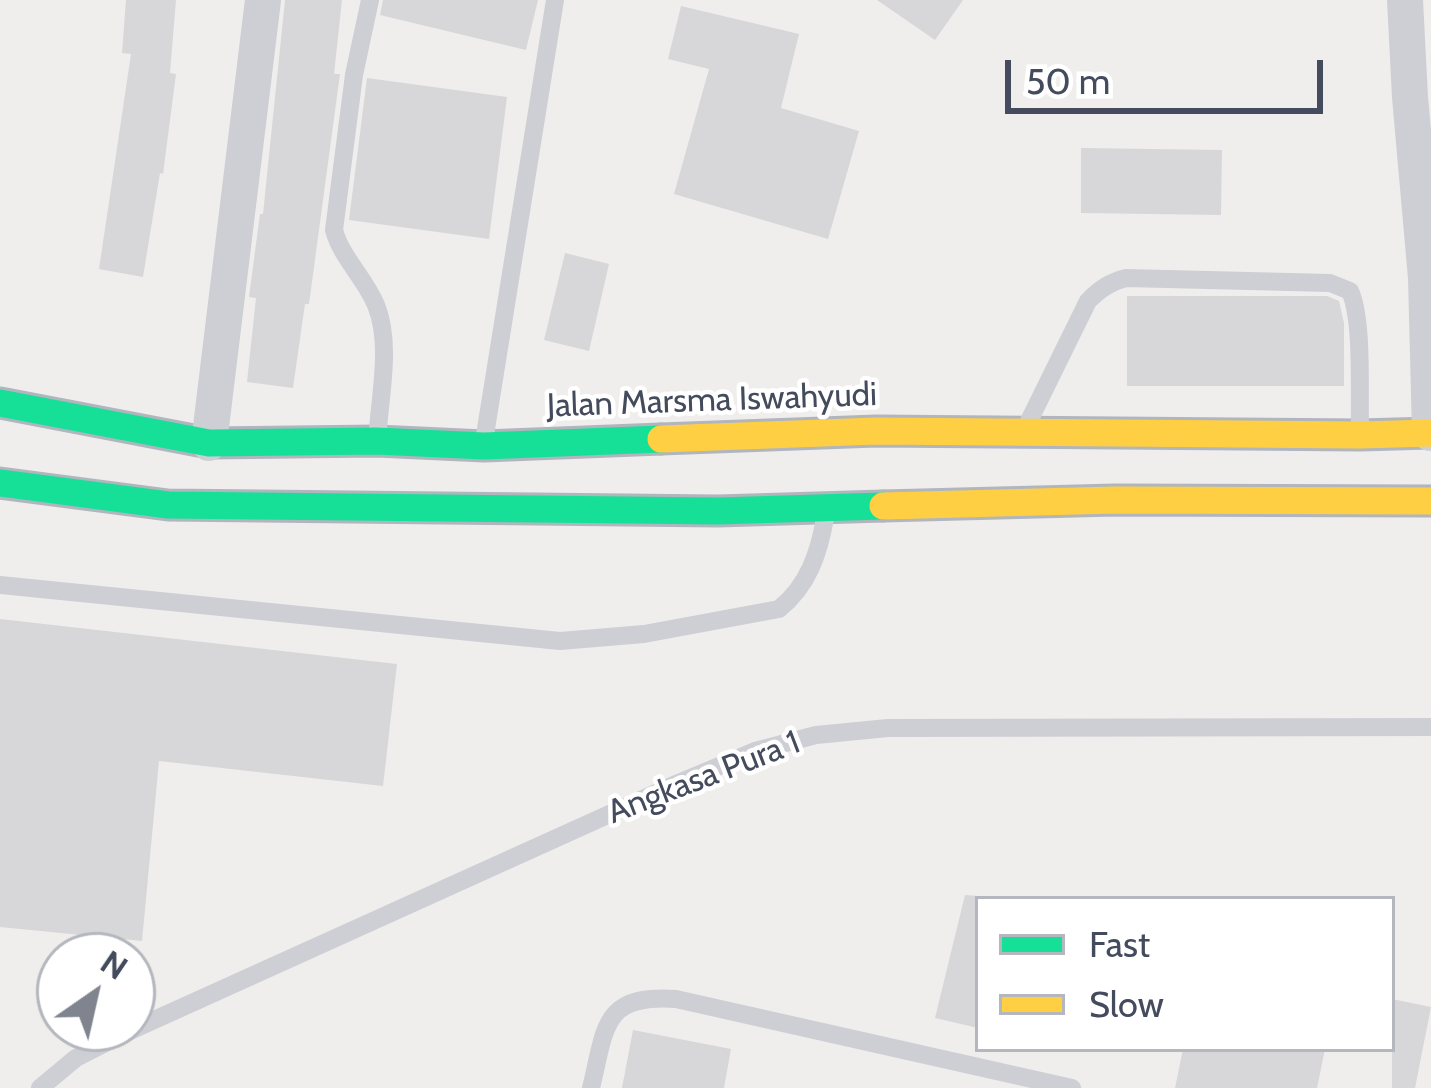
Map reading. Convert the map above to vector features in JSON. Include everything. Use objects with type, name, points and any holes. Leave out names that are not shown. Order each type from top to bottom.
[{"type":"highway","name":"Jalan Marsma Iswahyudi","points":[[0,403],[209,443],[377,441],[484,446],[877,431],[1430,433]]},
{"type":"highway","points":[[0,483],[168,505],[694,511],[1115,500],[1431,501]]},
{"type":"street","points":[[209,443],[263,0]]},
{"type":"street","points":[[1405,0],[1426,278],[1430,433]]},
{"type":"lane","points":[[370,0],[354,75],[334,230],[367,286],[382,325],[377,441]]},
{"type":"lane","points":[[484,446],[555,0]]},
{"type":"lane","points":[[1025,430],[1088,301],[1114,281],[1148,279],[1330,283],[1350,291],[1357,322],[1360,435]]},
{"type":"lane","points":[[0,585],[434,630],[560,641],[604,638],[779,609],[790,600],[818,555],[827,508]]},
{"type":"lane","name":"Angkasa Pura 1","points":[[40,1088],[76,1058],[121,1035],[755,751],[816,736],[888,728],[1431,727]]},
{"type":"lane","points":[[591,1088],[614,1013],[632,1000],[651,998],[1072,1088]]},
{"type":"building","points":[[126,0],[176,0],[170,73],[176,74],[143,277],[99,269],[131,54],[122,53]]},
{"type":"building","points":[[285,0],[342,0],[334,74],[340,74],[293,388],[247,382],[256,298],[249,297],[263,214]]},
{"type":"building","points":[[383,0],[538,0],[526,50],[380,15]]},
{"type":"building","points":[[877,0],[963,0],[935,40]]},
{"type":"building","points":[[681,6],[799,34],[781,108],[859,131],[828,239],[674,194],[709,69],[668,59]]},
{"type":"building","points":[[367,78],[507,97],[489,239],[349,220]]},
{"type":"building","points":[[1081,148],[1222,150],[1221,215],[1081,213]]},
{"type":"building","points":[[565,253],[609,264],[589,351],[544,340]]},
{"type":"building","points":[[1127,296],[1327,296],[1339,301],[1344,323],[1344,386],[1127,386]]},
{"type":"building","points":[[0,619],[397,664],[383,786],[159,761],[143,932],[0,927]]},
{"type":"building","points":[[965,895],[978,896],[975,1027],[935,1018]]},
{"type":"building","points":[[1395,1000],[1431,1007],[1415,1088],[1392,1088]]},
{"type":"building","points":[[633,1030],[731,1049],[724,1088],[622,1088]]},
{"type":"building","points":[[1182,1052],[1324,1052],[1317,1088],[1175,1088]]},
{"type":"traffic: fast","points":[[0,403],[209,443],[377,441],[484,446],[661,439]]},
{"type":"traffic: fast","points":[[0,483],[168,505],[718,511],[883,506]]},
{"type":"traffic: slow","points":[[661,439],[876,431],[1431,433]]},
{"type":"traffic: slow","points":[[883,506],[1115,500],[1431,501]]}]
